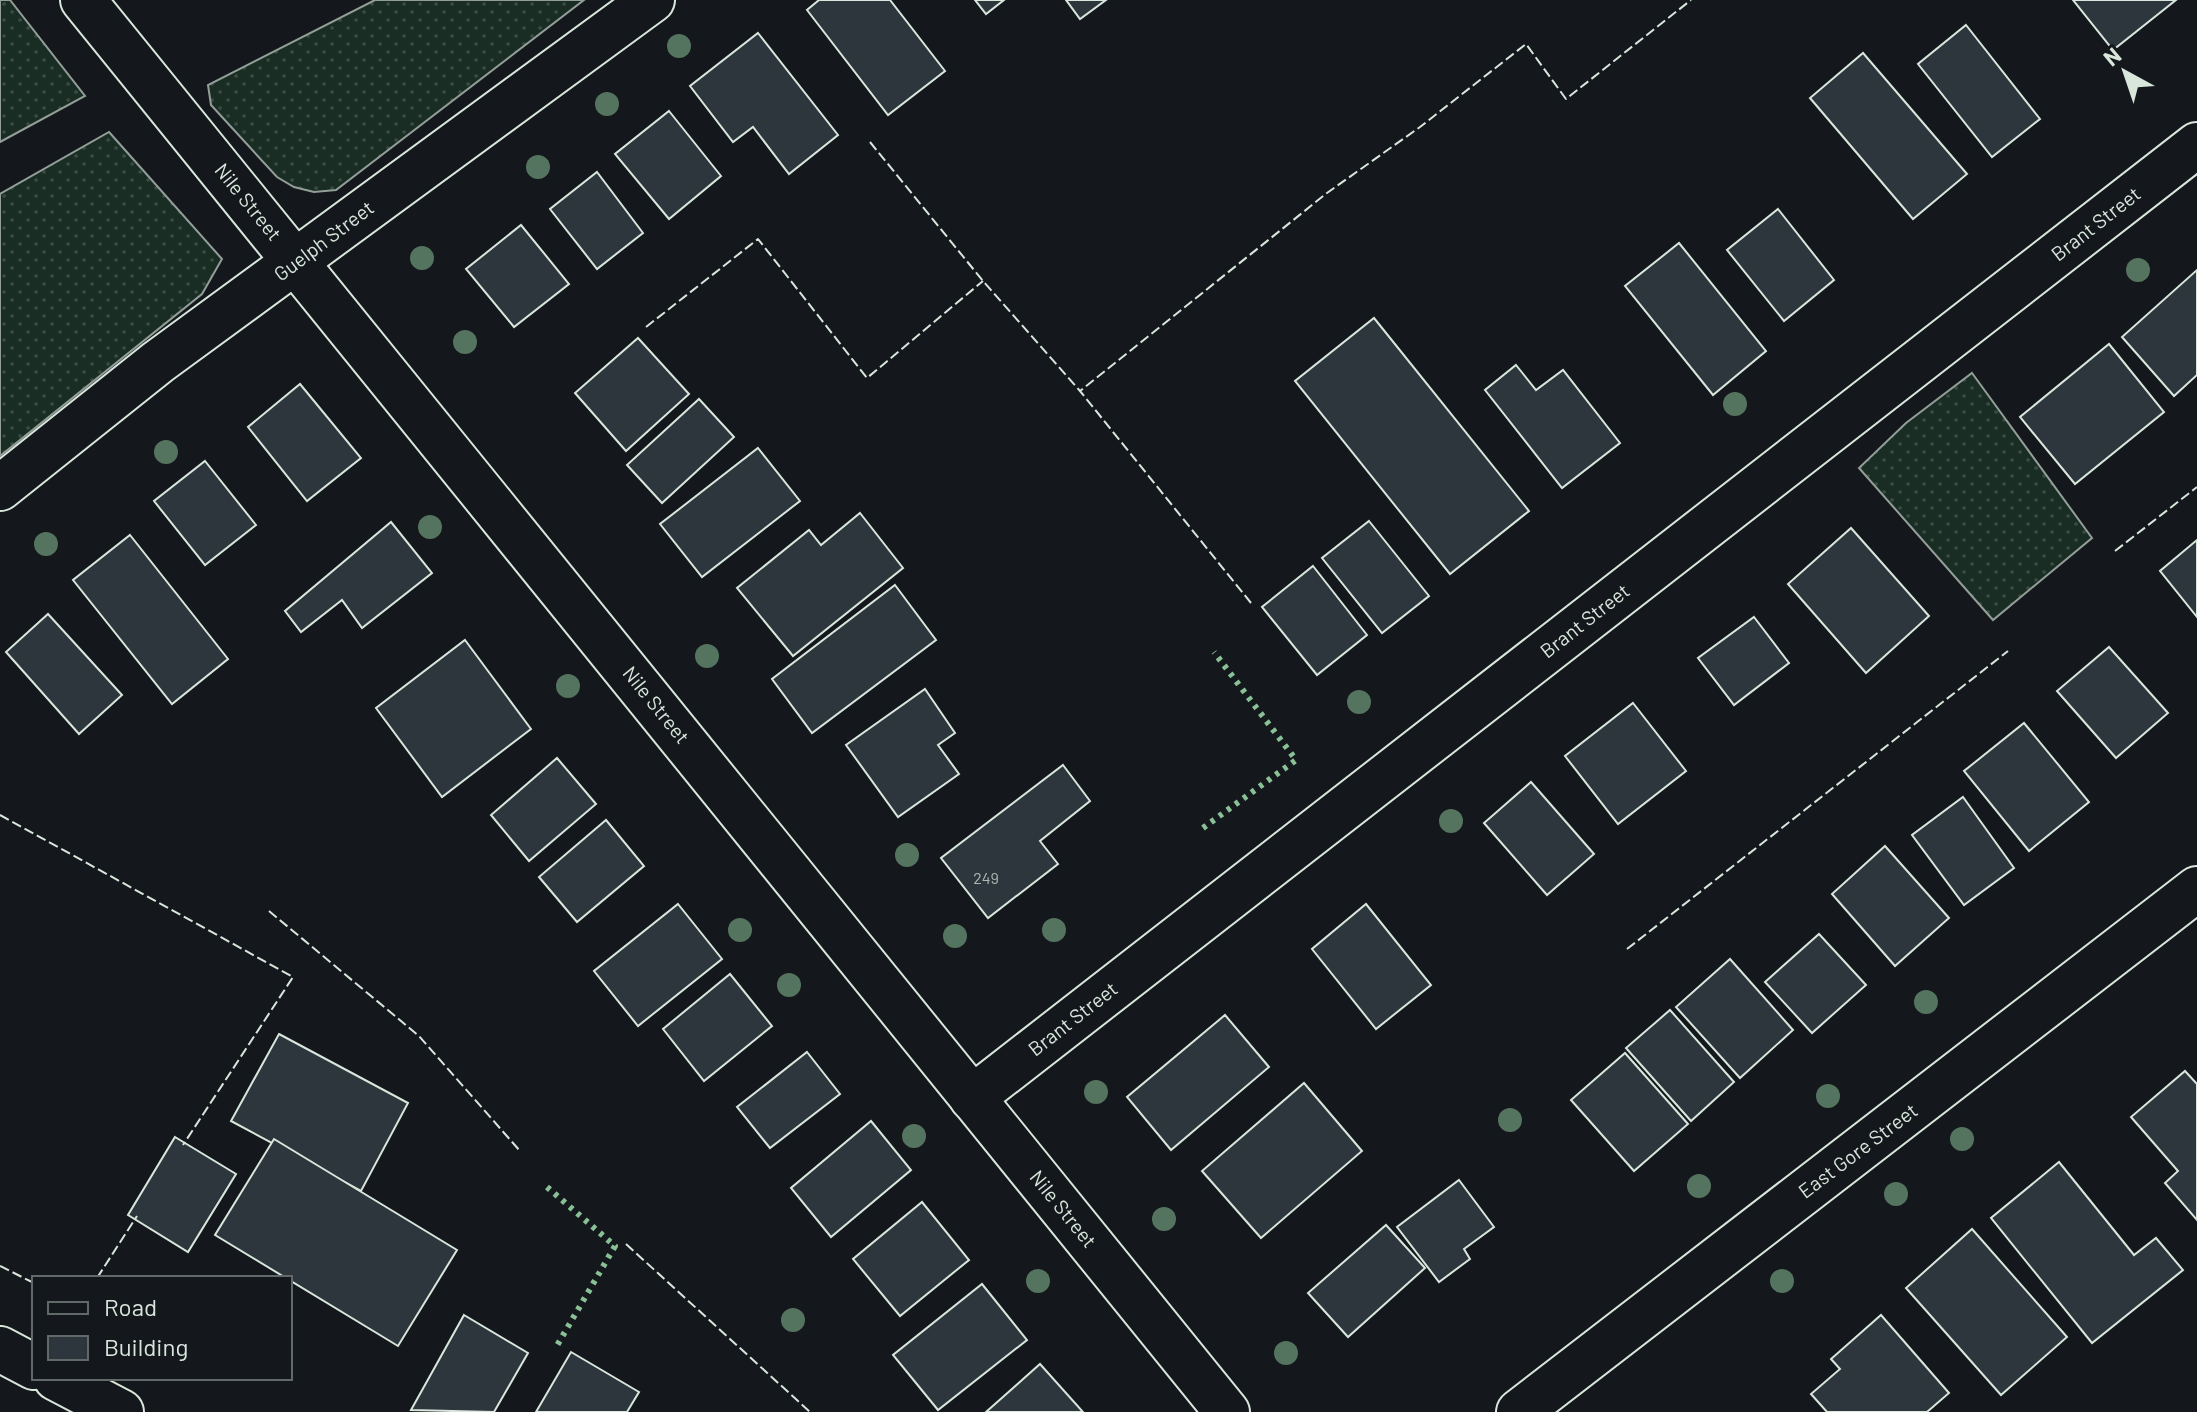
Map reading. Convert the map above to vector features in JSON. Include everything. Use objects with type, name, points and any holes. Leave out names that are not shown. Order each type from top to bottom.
[{"type":"street","name":"Nile Street","points":[[83,0],[1227,1412]]},
{"type":"street","name":"Guelph Street","points":[[0,488],[158,362],[652,0]]},
{"type":"street","name":"Brant Street","points":[[972,1098],[2197,145]]},
{"type":"street","name":"East Gore Street","points":[[1519,1412],[2197,889]]},
{"type":"street","points":[[60,1380],[121,1412]]},
{"type":"green space","points":[[0,0],[10,0],[85,96],[0,142]]},
{"type":"green space","points":[[375,0],[584,0],[336,190],[314,192],[294,187],[277,177],[211,105],[208,85]]},
{"type":"green space","points":[[109,132],[222,259],[202,294],[0,456],[0,194]]},
{"type":"green space","points":[[1972,373],[2092,538],[1993,620],[1859,468],[1906,423]]},
{"type":"building","points":[[819,0],[890,0],[945,71],[888,115],[807,10]]},
{"type":"building","points":[[975,0],[1004,0],[986,14]]},
{"type":"building","points":[[1066,0],[1106,0],[1080,19]]},
{"type":"building","points":[[2073,0],[2176,0],[2113,50]]},
{"type":"building","points":[[1966,25],[2040,119],[1992,157],[1918,64]]},
{"type":"building","points":[[758,33],[838,135],[789,174],[753,127],[733,142],[690,86]]},
{"type":"building","points":[[1863,53],[1967,174],[1913,219],[1810,98]]},
{"type":"building","points":[[669,111],[721,176],[669,219],[615,154]]},
{"type":"building","points":[[597,172],[643,233],[597,269],[550,209]]},
{"type":"building","points":[[1778,209],[1834,280],[1784,321],[1727,250]]},
{"type":"building","points":[[521,225],[569,284],[514,327],[466,269]]},
{"type":"building","points":[[1679,243],[1766,351],[1713,395],[1625,286]]},
{"type":"building","points":[[2197,270],[2197,375],[2174,396],[2122,337]]},
{"type":"building","points":[[1374,318],[1529,511],[1450,574],[1295,381]]},
{"type":"building","points":[[638,338],[689,394],[626,451],[575,393]]},
{"type":"building","points":[[2109,344],[2164,412],[2075,484],[2020,417]]},
{"type":"building","points":[[1516,365],[1536,390],[1563,370],[1620,443],[1562,488],[1485,390]]},
{"type":"building","points":[[300,384],[361,458],[307,501],[248,427]]},
{"type":"building","points":[[699,399],[734,437],[662,503],[627,465]]},
{"type":"building","points":[[758,448],[800,501],[702,577],[660,524]]},
{"type":"building","points":[[205,461],[256,525],[205,565],[154,501]]},
{"type":"building","points":[[860,513],[903,568],[793,656],[737,588],[809,530],[821,545]]},
{"type":"building","points":[[1369,521],[1429,596],[1382,633],[1322,558]]},
{"type":"building","points":[[391,522],[432,573],[362,628],[342,600],[301,632],[285,611]]},
{"type":"building","points":[[1851,528],[1929,616],[1866,673],[1788,584]]},
{"type":"building","points":[[130,535],[228,659],[172,704],[73,580]]},
{"type":"building","points":[[2197,540],[2197,617],[2160,571]]},
{"type":"building","points":[[1313,566],[1367,635],[1317,675],[1262,607]]},
{"type":"building","points":[[895,585],[936,640],[812,733],[772,679]]},
{"type":"building","points":[[48,614],[122,695],[79,734],[6,652]]},
{"type":"building","points":[[1754,617],[1789,663],[1734,705],[1698,658]]},
{"type":"building","points":[[465,640],[531,729],[442,797],[376,708]]},
{"type":"building","points":[[2109,647],[2168,713],[2116,758],[2057,691]]},
{"type":"building","points":[[925,689],[955,733],[938,745],[959,774],[898,817],[846,745]]},
{"type":"building","points":[[1633,703],[1686,771],[1618,824],[1565,756]]},
{"type":"building","points":[[2024,723],[2089,802],[2029,851],[1964,771]]},
{"type":"building","points":[[557,758],[596,804],[529,861],[491,815]]},
{"type":"building","points":[[1063,765],[1090,801],[1040,841],[1058,864],[988,918],[941,858]]},
{"type":"building","points":[[1531,782],[1594,854],[1547,895],[1484,823]]},
{"type":"building","points":[[1963,797],[2014,868],[1964,905],[1912,835]]},
{"type":"building","points":[[606,820],[644,866],[577,922],[539,877]]},
{"type":"building","points":[[1885,846],[1949,918],[1895,966],[1832,894]]},
{"type":"building","points":[[678,904],[722,959],[638,1026],[594,971]]},
{"type":"building","points":[[1366,904],[1431,985],[1376,1029],[1312,949]]},
{"type":"building","points":[[1819,934],[1866,985],[1812,1033],[1765,982]]},
{"type":"building","points":[[1730,959],[1793,1030],[1740,1078],[1676,1007]]},
{"type":"building","points":[[730,974],[772,1026],[704,1081],[663,1029]]},
{"type":"building","points":[[1670,1010],[1734,1082],[1691,1121],[1626,1048]]},
{"type":"building","points":[[1225,1015],[1269,1067],[1171,1150],[1127,1097]]},
{"type":"building","points":[[279,1034],[408,1103],[361,1191],[231,1121]]},
{"type":"building","points":[[807,1052],[840,1094],[770,1148],[737,1107]]},
{"type":"building","points":[[1625,1053],[1688,1124],[1634,1171],[1571,1100]]},
{"type":"building","points":[[2185,1071],[2197,1084],[2197,1220],[2165,1183],[2178,1171],[2131,1117]]},
{"type":"building","points":[[1304,1083],[1362,1151],[1261,1238],[1202,1171]]},
{"type":"building","points":[[871,1121],[911,1170],[831,1237],[791,1188]]},
{"type":"building","points":[[175,1137],[236,1174],[188,1252],[128,1215]]},
{"type":"building","points":[[274,1139],[457,1250],[398,1346],[292,1282],[292,1276],[283,1276],[215,1235]]},
{"type":"building","points":[[2059,1162],[2134,1255],[2156,1238],[2183,1270],[2092,1343],[1991,1218]]},
{"type":"building","points":[[1459,1180],[1494,1227],[1464,1249],[1470,1259],[1439,1282],[1397,1227]]},
{"type":"building","points":[[922,1202],[969,1260],[900,1316],[853,1259]]},
{"type":"building","points":[[1386,1225],[1425,1268],[1348,1337],[1308,1293]]},
{"type":"building","points":[[1972,1229],[2067,1337],[2001,1395],[1906,1288]]},
{"type":"building","points":[[982,1284],[1027,1340],[938,1410],[893,1355]]},
{"type":"building","points":[[464,1315],[528,1353],[494,1412],[411,1410]]},
{"type":"building","points":[[1881,1315],[1949,1393],[1927,1412],[1827,1412],[1811,1394],[1840,1369],[1831,1359]]},
{"type":"building","points":[[571,1352],[639,1392],[627,1412],[536,1412]]},
{"type":"building","points":[[1040,1364],[1083,1412],[986,1412]]},
{"type":"hedge","points":[[1203,828],[1296,760],[1214,652]]},
{"type":"hedge","points":[[547,1187],[615,1246],[555,1349]]},
{"type":"fence","points":[[1251,603],[1080,391],[1327,193],[1420,127],[1526,44],[1566,99],[1691,0]]},
{"type":"fence","points":[[870,142],[983,281],[1080,391]]},
{"type":"fence","points":[[646,327],[758,239],[867,378],[983,281]]},
{"type":"fence","points":[[2115,551],[2197,487]]},
{"type":"fence","points":[[1627,949],[2008,651]]},
{"type":"fence","points":[[0,815],[293,977],[183,1145]]},
{"type":"fence","points":[[269,911],[419,1036],[520,1151]]},
{"type":"fence","points":[[98,1276],[137,1216]]},
{"type":"fence","points":[[626,1244],[810,1412]]},
{"type":"fence","points":[[0,1266],[32,1282]]}]
